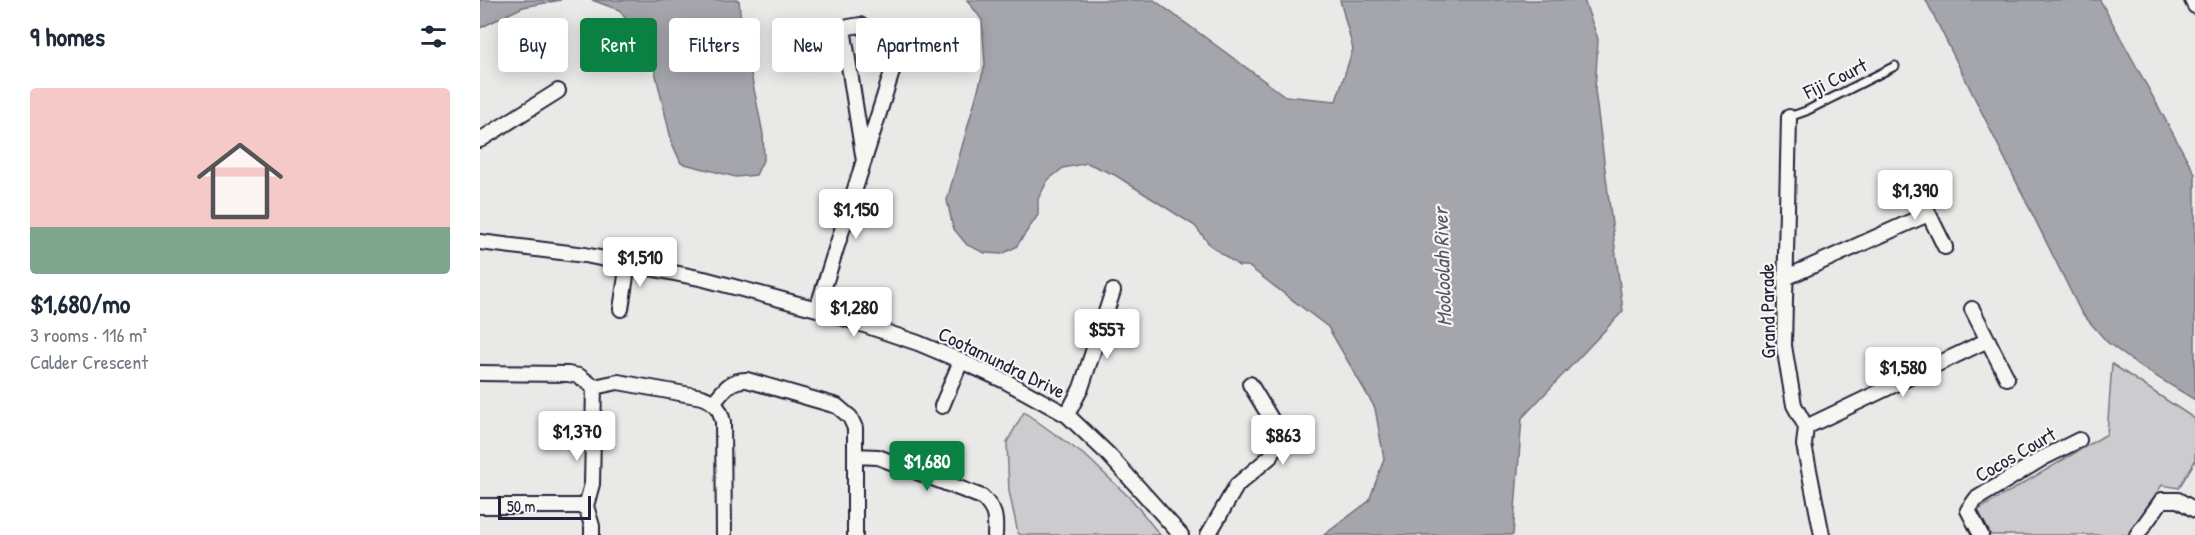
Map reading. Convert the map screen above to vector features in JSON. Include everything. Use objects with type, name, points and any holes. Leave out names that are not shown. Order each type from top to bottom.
[{"type":"street","points":[[2192,0],[2195,6]]},
{"type":"street","points":[[818,309],[897,56],[860,25],[843,28],[864,161]]},
{"type":"street","points":[[480,140],[558,91]]},
{"type":"street","name":"Grand Parade","points":[[1789,117],[1784,346],[1794,405],[1806,427],[1804,445],[1822,535]]},
{"type":"street","points":[[1913,182],[1945,247]]},
{"type":"street","points":[[1785,278],[1928,214]]},
{"type":"street","name":"Cootamundra Drive","points":[[480,242],[585,255],[704,279],[818,309],[961,361],[1007,382],[1067,415],[1108,454],[1181,535]]},
{"type":"street","points":[[621,309],[628,263]]},
{"type":"street","points":[[1067,415],[1082,388],[1113,291]]},
{"type":"street","points":[[1972,309],[2007,378]]},
{"type":"street","points":[[1806,427],[1988,340]]},
{"type":"street","points":[[942,406],[961,361]]},
{"type":"street","points":[[480,373],[568,374],[579,376],[594,387],[618,382],[702,397],[714,402],[723,422],[724,535]]},
{"type":"street","points":[[714,402],[739,379],[837,406],[850,417],[855,428],[855,535]]},
{"type":"street","points":[[1209,535],[1237,485],[1270,456],[1276,443],[1276,427],[1250,384]]},
{"type":"street","points":[[592,535],[592,526],[586,506],[592,484],[594,387]]},
{"type":"street","name":"Cocos Court","points":[[1981,535],[1968,510],[1976,499],[2043,458],[2079,440]]},
{"type":"street","points":[[855,456],[878,457],[982,497],[993,508],[996,521],[995,535]]},
{"type":"street","points":[[2137,535],[2162,500],[2178,500],[2195,510]]},
{"type":"street","points":[[480,506],[586,506]]},
{"type":"lane","name":"Fiji Court","points":[[1789,117],[1806,111],[1895,66]]},
{"type":"shaded area","points":[[2112,364],[2195,419],[2195,461],[2179,488],[2162,485],[2128,535],[1991,535],[1978,510],[2107,434]]},
{"type":"shaded area","points":[[1024,412],[1087,457],[1132,500],[1160,535],[1021,535],[1018,533],[1009,491],[1007,442]]},
{"type":"water","points":[[480,0],[561,0],[523,7],[480,28]]},
{"type":"water","points":[[592,0],[739,0],[740,18],[669,18],[669,72],[751,72],[763,134],[764,158],[756,175],[736,177],[681,163],[672,143],[655,72],[657,18],[625,18],[619,10]]},
{"type":"water","name":"Mooloolah River","points":[[967,0],[1154,0],[1285,96],[1336,101],[1353,49],[1340,0],[1584,0],[1598,39],[1595,90],[1623,311],[1522,418],[1513,535],[1324,535],[1369,501],[1384,459],[1375,408],[1328,327],[1248,266],[1239,266],[1210,245],[1195,226],[1115,175],[1087,163],[1063,168],[1048,180],[1038,199],[1038,215],[1016,247],[1002,254],[985,253],[967,245],[953,228],[947,200],[985,65],[982,20]]},
{"type":"water","points":[[1926,0],[2100,0],[2195,174],[2195,400],[2139,366],[2107,342],[2081,312]]}]
